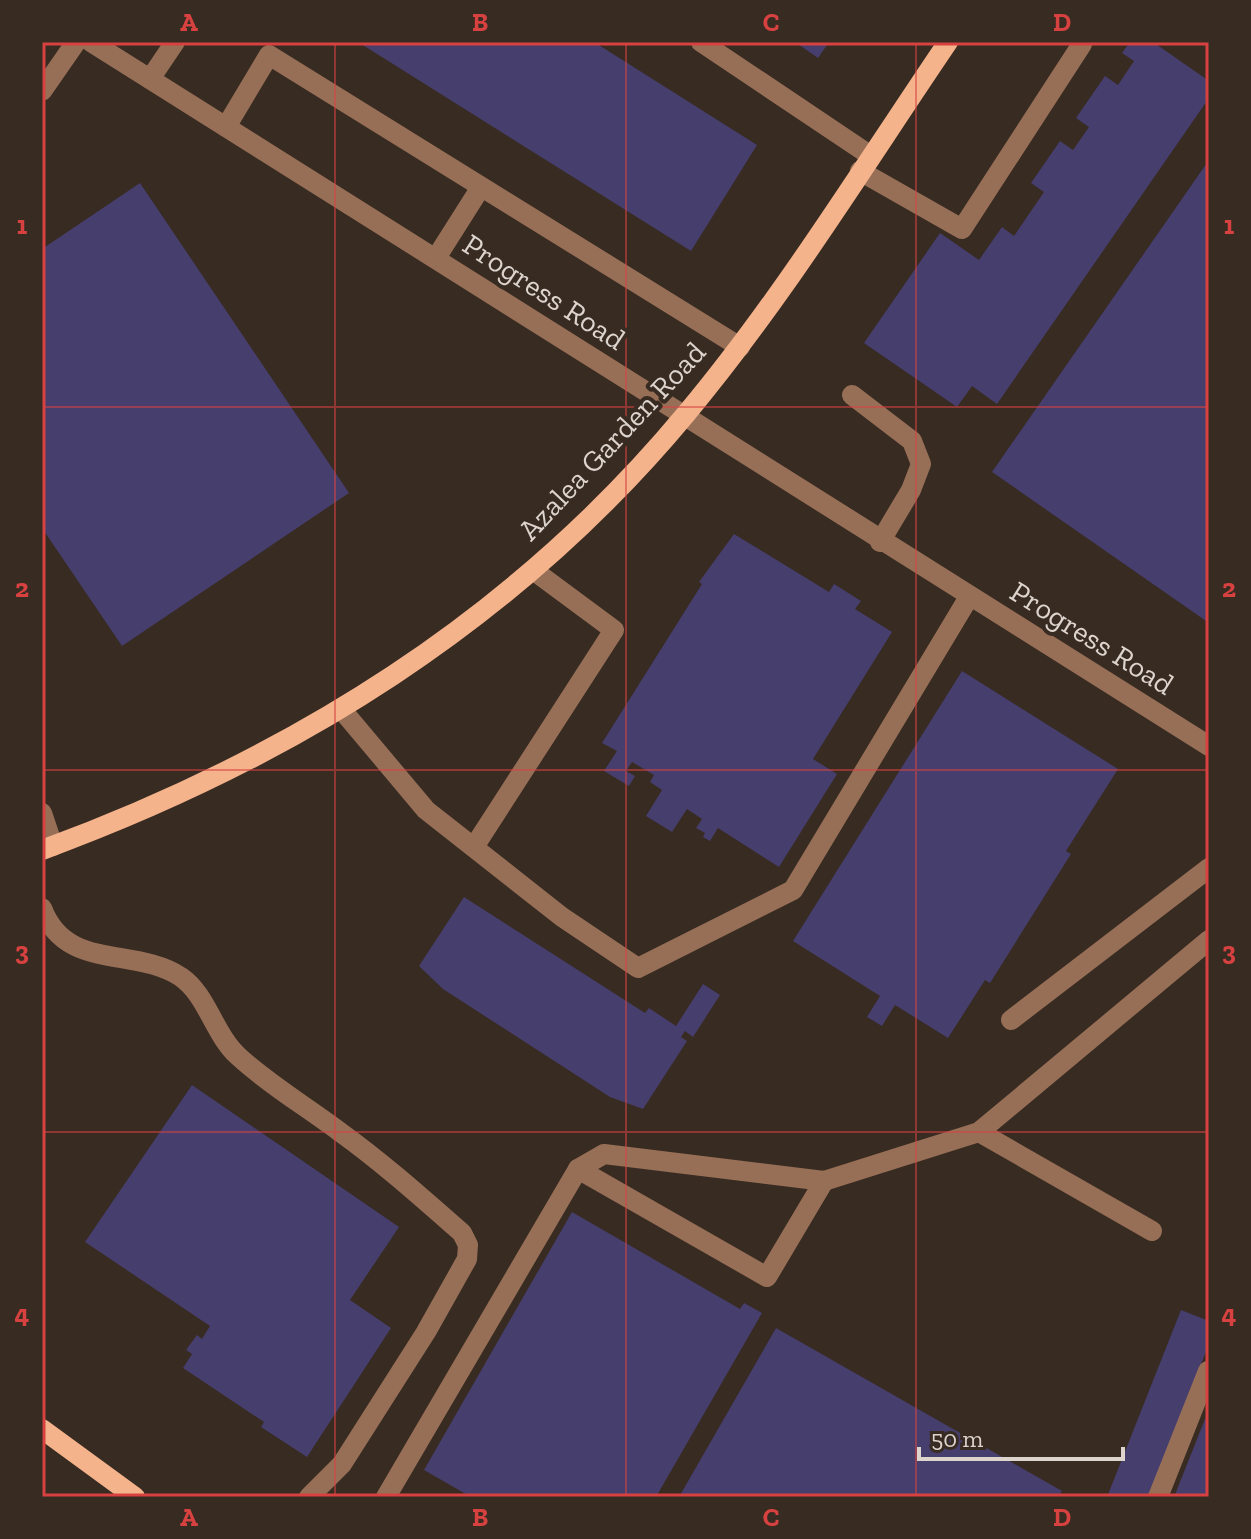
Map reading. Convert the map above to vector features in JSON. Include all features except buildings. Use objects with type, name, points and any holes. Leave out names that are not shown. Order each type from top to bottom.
[{"type":"main road","name":"Azalea Garden Road","points":[[48,848],[117,822],[258,758],[342,710],[423,656],[533,570],[607,500],[684,417],[740,347],[948,42]]},
{"type":"main road","points":[[42,1429],[135,1497]]},
{"type":"street","points":[[42,91],[76,42]]},
{"type":"street","name":"Progress Road","points":[[91,42],[880,542],[1209,746]]},
{"type":"street","points":[[150,79],[175,42]]},
{"type":"street","points":[[701,42],[962,229],[1082,44],[1079,42]]},
{"type":"street","points":[[226,127],[269,55],[740,347]]},
{"type":"street","points":[[436,258],[481,187]]},
{"type":"street","points":[[852,395],[912,441],[921,464],[911,490],[880,542]]},
{"type":"street","points":[[474,847],[614,630],[533,570]]},
{"type":"street","points":[[342,710],[426,810],[562,917],[638,968],[793,890],[969,597]]},
{"type":"street","points":[[42,813],[48,848]]},
{"type":"street","points":[[1011,1020],[1209,868]]},
{"type":"street","points":[[42,908],[53,931],[84,953],[166,968],[184,979],[238,1056],[382,1163],[462,1233],[468,1245],[467,1259],[426,1332],[342,1464],[309,1497]]},
{"type":"street","points":[[386,1497],[578,1169],[604,1154],[824,1181],[979,1132],[1209,940]]},
{"type":"street","points":[[979,1132],[1152,1231]]},
{"type":"street","points":[[578,1169],[767,1277],[824,1181]]},
{"type":"street","points":[[1158,1497],[1208,1371]]}]
